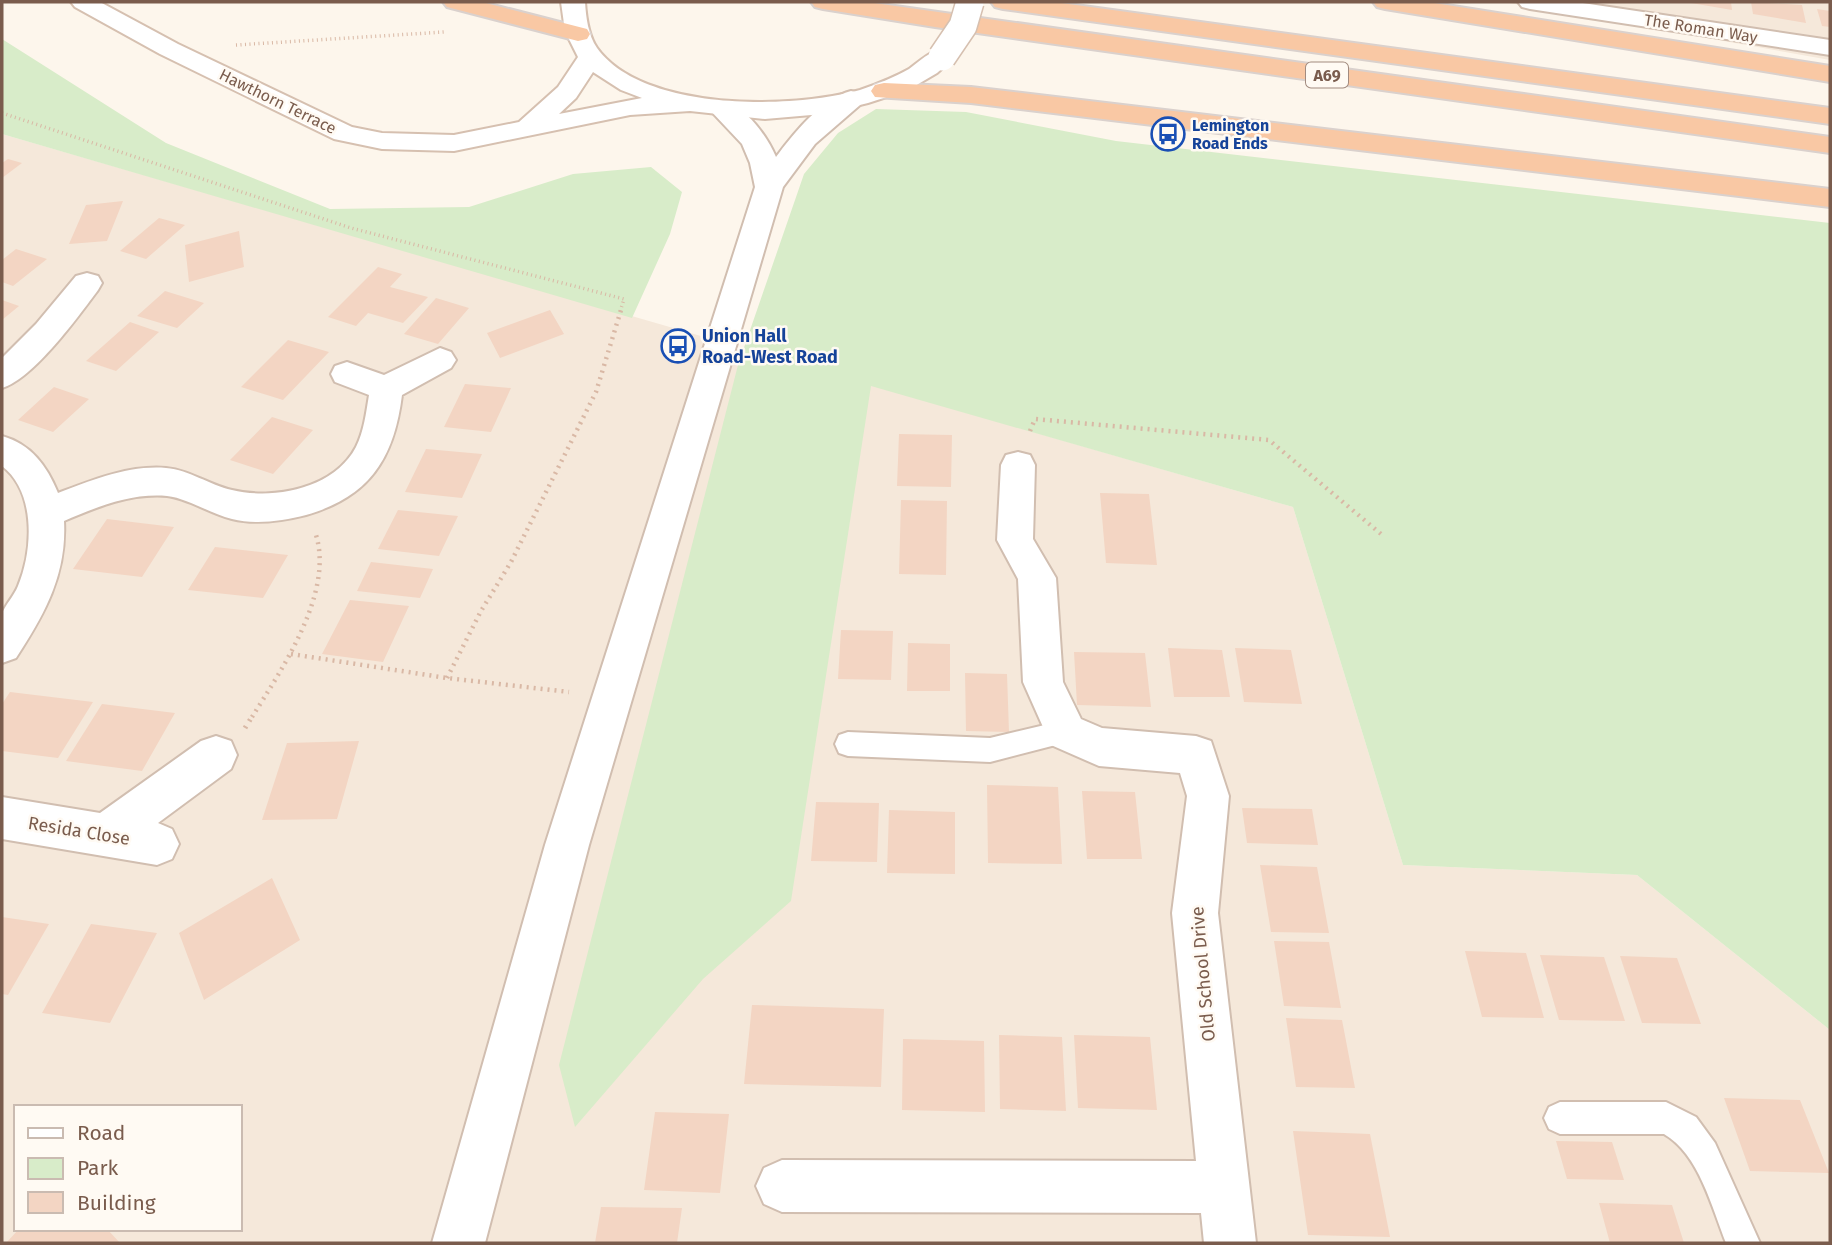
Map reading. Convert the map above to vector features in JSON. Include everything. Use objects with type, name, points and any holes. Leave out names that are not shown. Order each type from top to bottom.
[{"type":"highway","points":[[455,2],[584,45]]},
{"type":"highway","name":"A69","points":[[823,2],[1830,145]]},
{"type":"highway","name":"A69","points":[[1003,2],[1830,116]]},
{"type":"highway","points":[[1385,2],[1830,74]]},
{"type":"highway","points":[[884,90],[971,95],[1830,198]]},
{"type":"street","name":"Hawthorn Terrace","points":[[83,2],[169,49],[344,133],[382,141],[454,143],[630,107],[691,103]]},
{"type":"street","points":[[573,2],[584,45],[634,85],[691,103],[722,109],[788,110],[851,99],[910,79],[942,57],[962,26],[970,2]]},
{"type":"street","name":"The Roman Way","points":[[1530,2],[1830,48]]},
{"type":"street","name":"Hawthorn Terrace","points":[[529,126],[567,92],[584,45]]},
{"type":"street","points":[[458,1243],[567,845],[769,187],[806,134],[851,99]]},
{"type":"street","points":[[722,109],[754,140],[763,156],[769,187]]},
{"type":"street","points":[[2,376],[32,350],[63,317],[87,283]]},
{"type":"street","points":[[386,389],[440,360]]},
{"type":"street","points":[[346,373],[386,389]]},
{"type":"street","points":[[44,514],[100,491],[135,482],[167,482],[194,487],[215,500],[249,507],[277,507],[306,501],[333,490],[360,468],[375,441],[383,418],[386,389]]},
{"type":"street","points":[[2,449],[24,466],[42,496],[47,536],[40,579],[22,618],[2,646]]},
{"type":"street","points":[[1018,465],[1015,540],[1037,578],[1043,682],[1066,732]]},
{"type":"street","name":"Old School Drive","points":[[1066,732],[1099,747],[1196,755],[1208,796],[1195,913],[1230,1243]]},
{"type":"street","points":[[106,835],[216,755]]},
{"type":"street","name":"Resida Close","points":[[2,818],[157,844]]},
{"type":"street","points":[[782,1186],[1226,1187]]},
{"type":"lane","points":[[848,744],[990,750],[1066,732]]},
{"type":"lane","points":[[1560,1118],[1666,1118],[1679,1125],[1691,1135],[1706,1161],[1743,1243]]},
{"type":"path","points":[[169,49],[444,33]]},
{"type":"path","points":[[2,113],[351,228],[624,299],[596,392],[511,562],[481,611],[447,678]]},
{"type":"path","points":[[1018,465],[1035,419],[1269,440],[1381,534]]},
{"type":"path","points":[[216,755],[240,736],[291,654],[318,582],[322,554],[306,501]]},
{"type":"path","points":[[291,654],[447,678],[612,697]]},
{"type":"shaded area","points":[[1504,2],[1830,2],[1830,60]]},
{"type":"shaded area","points":[[2,134],[1293,507],[1403,865],[1637,875],[1830,1030],[1830,1243],[2,1243]]},
{"type":"green space","points":[[2,39],[166,143],[330,209],[469,207],[573,174],[651,167],[682,192],[670,234],[632,318],[2,134]]},
{"type":"green space","points":[[876,109],[966,112],[1116,141],[1830,223],[1830,1030],[1637,875],[1403,865],[1293,507],[871,386],[791,901],[703,979],[575,1127],[559,1065],[738,365],[804,174],[838,133]]},
{"type":"building","points":[[1731,2],[1732,10],[1691,3]]},
{"type":"building","points":[[1751,2],[1802,5],[1806,23],[1753,14]]},
{"type":"building","points":[[1817,9],[1830,11],[1830,27],[1822,26]]},
{"type":"building","points":[[8,159],[22,163],[2,178],[2,163]]},
{"type":"building","points":[[123,201],[107,241],[69,244],[86,205]]},
{"type":"building","points":[[159,218],[185,225],[146,259],[120,251]]},
{"type":"building","points":[[239,231],[244,267],[189,282],[185,245]]},
{"type":"building","points":[[16,249],[47,259],[13,286],[2,282],[2,260]]},
{"type":"building","points":[[378,267],[402,274],[390,287],[428,297],[403,323],[368,313],[356,326],[328,317]]},
{"type":"building","points":[[165,291],[204,303],[177,328],[137,316]]},
{"type":"building","points":[[436,298],[469,308],[438,344],[404,334]]},
{"type":"building","points":[[2,300],[19,306],[2,320]]},
{"type":"building","points":[[550,310],[564,334],[500,358],[487,333]]},
{"type":"building","points":[[130,322],[159,332],[116,371],[86,361]]},
{"type":"building","points":[[288,340],[329,352],[283,400],[241,387]]},
{"type":"building","points":[[465,384],[511,388],[491,432],[444,427]]},
{"type":"building","points":[[54,387],[89,399],[53,432],[18,420]]},
{"type":"building","points":[[272,417],[313,430],[273,474],[230,460]]},
{"type":"building","points":[[899,434],[952,435],[951,487],[897,486]]},
{"type":"building","points":[[426,449],[482,454],[462,498],[405,492]]},
{"type":"building","points":[[1100,493],[1149,494],[1157,565],[1106,563]]},
{"type":"building","points":[[901,500],[947,501],[946,575],[899,574]]},
{"type":"building","points":[[398,510],[458,516],[439,556],[378,549]]},
{"type":"building","points":[[107,519],[174,527],[142,577],[73,569]]},
{"type":"building","points":[[215,547],[288,555],[263,598],[188,590]]},
{"type":"building","points":[[371,562],[433,569],[420,598],[357,591]]},
{"type":"building","points":[[350,600],[409,606],[383,662],[322,654]]},
{"type":"building","points":[[841,630],[893,631],[891,680],[838,679]]},
{"type":"building","points":[[908,643],[950,644],[950,691],[907,691]]},
{"type":"building","points":[[1168,648],[1222,650],[1230,697],[1174,697]]},
{"type":"building","points":[[1235,648],[1291,650],[1302,704],[1244,702]]},
{"type":"building","points":[[1074,652],[1145,653],[1151,707],[1077,705]]},
{"type":"building","points":[[965,673],[1007,674],[1009,732],[966,731]]},
{"type":"building","points":[[10,692],[93,702],[58,758],[2,751],[2,704]]},
{"type":"building","points":[[102,704],[175,713],[142,771],[66,761]]},
{"type":"building","points":[[359,741],[337,819],[262,820],[287,743]]},
{"type":"building","points":[[987,785],[1058,787],[1062,864],[988,863]]},
{"type":"building","points":[[1082,791],[1135,792],[1142,859],[1087,859]]},
{"type":"building","points":[[816,802],[879,803],[877,862],[811,861]]},
{"type":"building","points":[[1242,808],[1312,809],[1318,845],[1247,843]]},
{"type":"building","points":[[889,810],[955,812],[955,874],[887,873]]},
{"type":"building","points":[[1260,865],[1317,867],[1329,933],[1271,932]]},
{"type":"building","points":[[272,878],[300,940],[204,1000],[179,933]]},
{"type":"building","points":[[2,917],[49,924],[8,995],[2,994]]},
{"type":"building","points":[[91,924],[157,933],[110,1023],[42,1013]]},
{"type":"building","points":[[1274,941],[1329,942],[1341,1008],[1284,1006]]},
{"type":"building","points":[[1465,951],[1526,953],[1544,1018],[1482,1017]]},
{"type":"building","points":[[1540,955],[1604,957],[1625,1021],[1559,1020]]},
{"type":"building","points":[[1620,956],[1677,958],[1701,1024],[1642,1023]]},
{"type":"building","points":[[752,1005],[884,1009],[881,1087],[744,1084]]},
{"type":"building","points":[[1286,1018],[1342,1020],[1355,1088],[1296,1087]]},
{"type":"building","points":[[999,1035],[1062,1037],[1066,1111],[1000,1109]]},
{"type":"building","points":[[1074,1035],[1150,1037],[1157,1110],[1078,1108]]},
{"type":"building","points":[[903,1039],[984,1041],[985,1112],[902,1110]]},
{"type":"building","points":[[1724,1098],[1800,1100],[1829,1173],[1750,1171]]},
{"type":"building","points":[[655,1112],[729,1114],[720,1193],[644,1190]]},
{"type":"building","points":[[1293,1131],[1370,1134],[1390,1237],[1308,1235]]},
{"type":"building","points":[[1556,1141],[1612,1142],[1624,1180],[1567,1179]]},
{"type":"building","points":[[1599,1203],[1672,1205],[1684,1243],[1610,1243]]},
{"type":"building","points":[[601,1207],[682,1208],[677,1243],[595,1243]]},
{"type":"building","points":[[17,1231],[109,1231],[120,1243],[6,1243]]},
{"type":"place","name":"Lemington Road Ends","points":[[1168,134]]},
{"type":"place","name":"Union Hall Road-West Road","points":[[678,346]]}]
